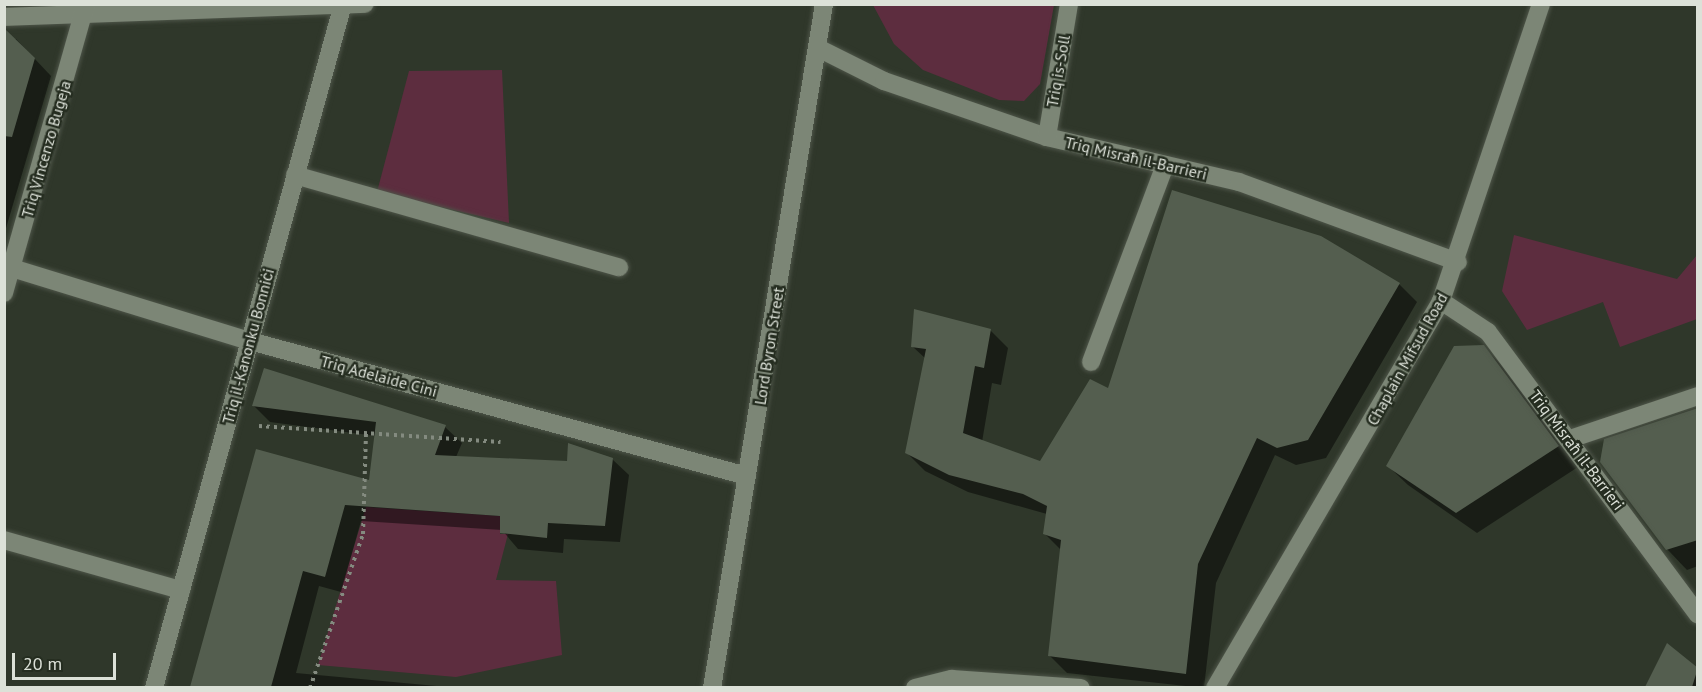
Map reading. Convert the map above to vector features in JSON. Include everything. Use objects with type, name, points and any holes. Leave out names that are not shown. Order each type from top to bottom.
[{"type":"street","points":[[4,17],[85,9],[365,4]]},
{"type":"street","name":"Lord Byron Street","points":[[712,687],[824,4]]},
{"type":"street","name":"Triq is-Soll","points":[[1047,137],[1069,4]]},
{"type":"street","name":"Chaplain Mifsud Road","points":[[1215,687],[1442,301],[1458,262],[1541,4]]},
{"type":"street","name":"Triq il-Kanonku Bonniċi","points":[[154,687],[342,5]]},
{"type":"street","name":"Triq Vincenzo Bugeja","points":[[4,293],[85,9]]},
{"type":"street","name":"Triq Misraħ il-Barrieri","points":[[818,48],[884,81],[1047,137],[1239,182],[1458,262]]},
{"type":"street","points":[[1091,362],[1165,165]]},
{"type":"street","points":[[296,175],[619,267]]},
{"type":"street","name":"Triq Adelaide Cini","points":[[12,268],[250,341],[747,476]]},
{"type":"street","name":"Triq Misraħ il-Barrieri","points":[[1442,301],[1488,332],[1570,439],[1698,615]]},
{"type":"street","points":[[1570,439],[1698,396]]},
{"type":"street","points":[[4,540],[181,590]]},
{"type":"street","points":[[915,687],[952,679],[1081,687]]},
{"type":"path","points":[[259,426],[500,442]]},
{"type":"path","points":[[310,687],[363,534],[366,433]]},
{"type":"shaded area","points":[[873,5],[1054,5],[1040,84],[1024,101],[999,100],[923,70],[894,44]]},
{"type":"shaded area","points":[[502,70],[509,223],[377,192],[409,71]]},
{"type":"shaded area","points":[[1514,235],[1677,279],[1697,255],[1697,319],[1620,347],[1603,302],[1527,330],[1502,291]]},
{"type":"shaded area","points":[[366,507],[500,516],[500,534],[508,534],[496,580],[556,581],[562,655],[456,677],[318,665]]},
{"type":"building","points":[[4,28],[35,58],[12,137],[4,136]]},
{"type":"building","points":[[1172,190],[1321,236],[1400,283],[1308,440],[1277,448],[1257,438],[1198,564],[1186,674],[1048,656],[1061,540],[1043,534],[1047,506],[1023,494],[949,475],[905,453],[926,349],[911,347],[914,309],[991,329],[984,368],[975,366],[963,433],[1040,461],[1090,379],[1108,388]]},
{"type":"building","points":[[1484,345],[1559,446],[1456,513],[1386,466],[1454,346]]},
{"type":"building","points":[[264,368],[446,425],[435,455],[567,461],[568,443],[613,458],[605,526],[548,523],[547,538],[500,533],[500,516],[345,505],[325,577],[303,571],[271,687],[190,687],[256,449],[369,480],[376,422],[252,406]]},
{"type":"building","points":[[1698,408],[1698,540],[1666,550],[1600,462],[1604,439]]},
{"type":"building","points":[[1667,643],[1698,668],[1692,687],[1645,687]]}]
